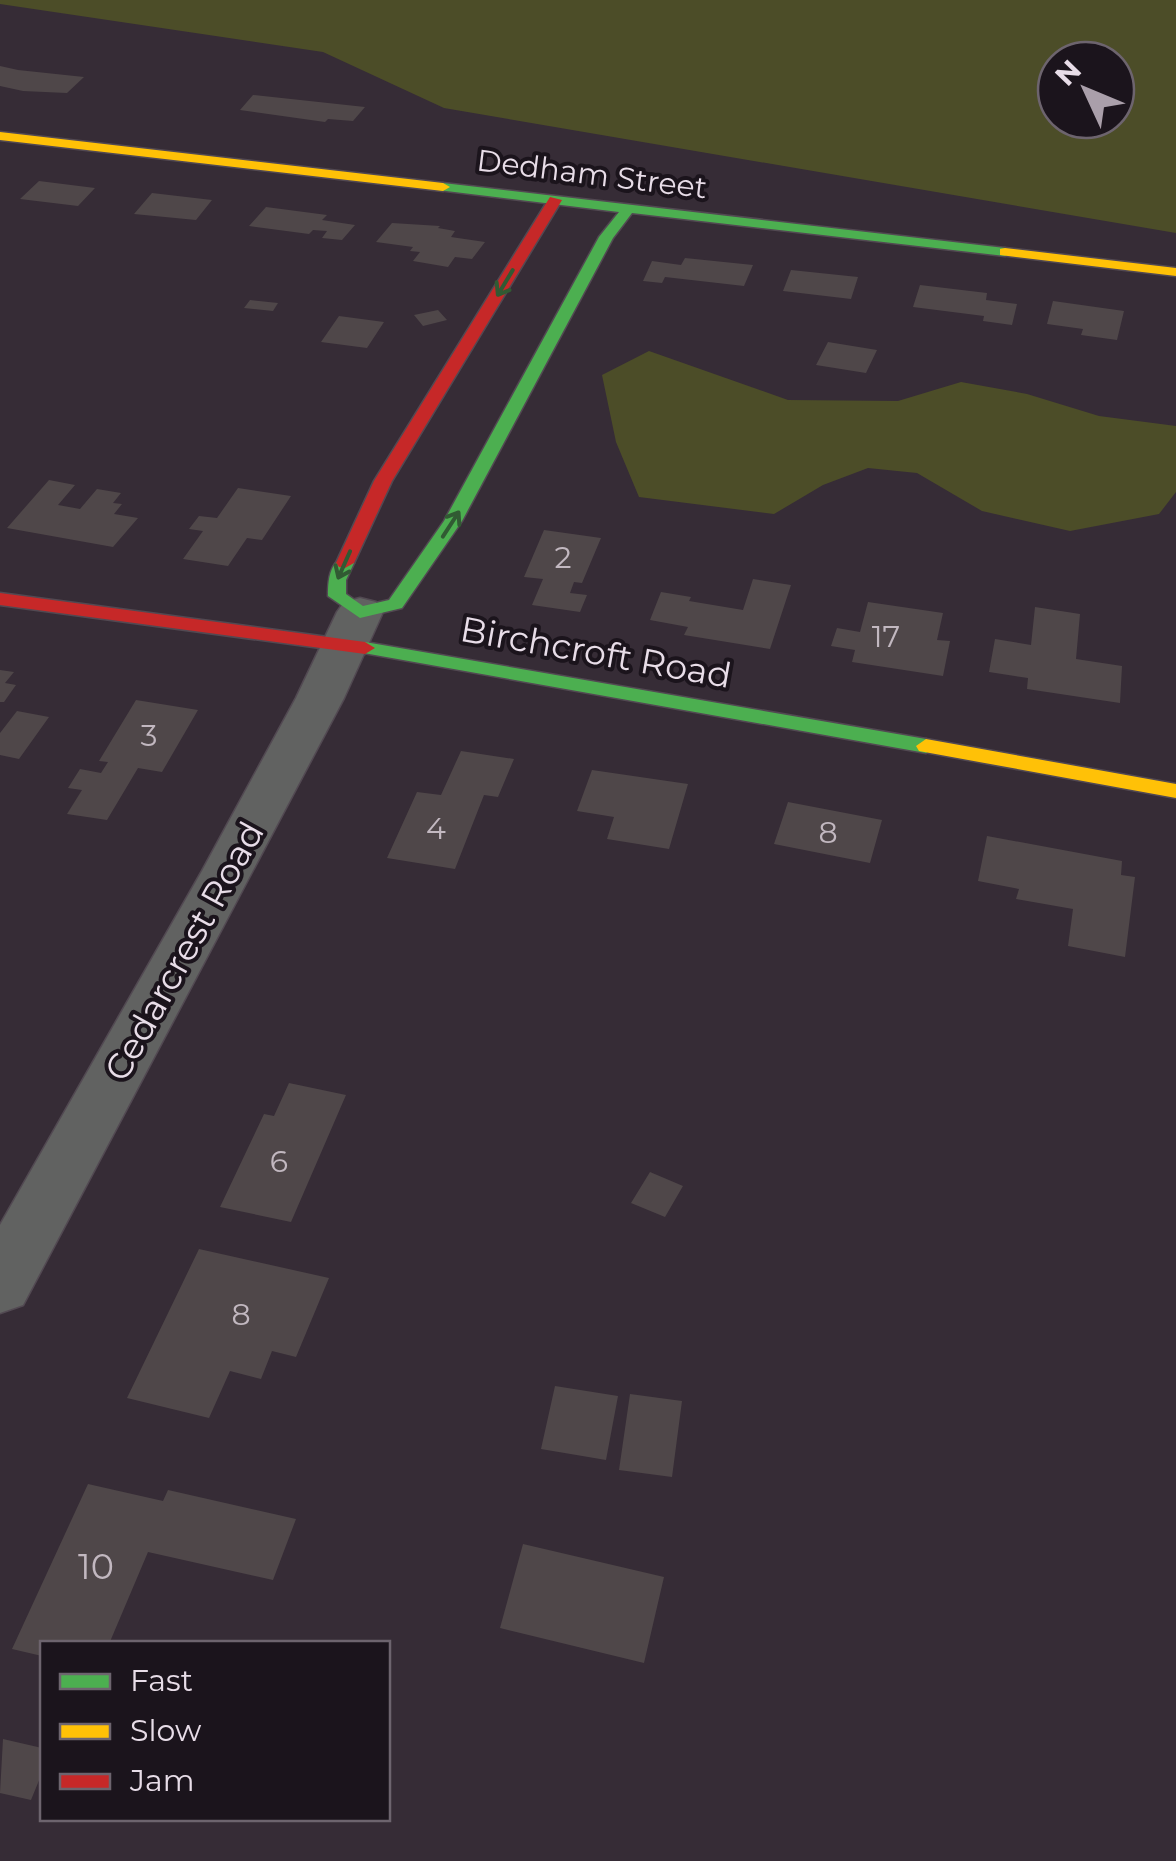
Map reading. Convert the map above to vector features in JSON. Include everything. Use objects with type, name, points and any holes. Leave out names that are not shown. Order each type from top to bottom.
[{"type":"street","name":"Dedham Street","points":[[0,136],[1176,272]]},
{"type":"street","points":[[555,200],[383,481],[337,580],[336,596],[353,629],[395,604],[454,521],[606,237],[628,209]]},
{"type":"street","name":"Birchcroft Road","points":[[0,599],[353,629],[1176,791]]},
{"type":"street","name":"Cedarcrest Road","points":[[0,1285],[229,871],[353,629]]},
{"type":"green space","points":[[0,0],[1176,0],[1176,233],[444,108],[323,52],[0,4]]},
{"type":"green space","points":[[649,351],[788,400],[898,401],[961,382],[1027,394],[1099,416],[1176,426],[1176,492],[1159,514],[1070,531],[982,511],[917,473],[868,468],[823,485],[774,514],[639,497],[616,442],[602,375]]},
{"type":"building","points":[[0,66],[84,77],[67,93],[23,91],[0,86]]},
{"type":"building","points":[[253,95],[365,107],[353,121],[325,122],[240,110]]},
{"type":"building","points":[[39,181],[95,188],[78,206],[20,199]]},
{"type":"building","points":[[152,193],[212,200],[196,220],[134,214]]},
{"type":"building","points":[[266,207],[327,215],[322,220],[355,225],[342,240],[322,238],[327,231],[313,230],[309,234],[249,226]]},
{"type":"building","points":[[392,223],[440,226],[455,231],[451,237],[485,242],[472,259],[455,257],[448,267],[413,261],[420,252],[410,251],[413,247],[376,242]]},
{"type":"building","points":[[685,258],[753,265],[744,286],[665,277],[662,283],[643,281],[652,261],[681,265]]},
{"type":"building","points":[[791,270],[858,277],[851,299],[783,291]]},
{"type":"building","points":[[920,285],[987,293],[986,300],[1017,304],[1012,325],[983,321],[984,316],[913,307]]},
{"type":"building","points":[[250,300],[278,303],[273,311],[244,308]]},
{"type":"building","points":[[1053,301],[1124,311],[1117,340],[1081,335],[1083,329],[1047,324]]},
{"type":"building","points":[[438,310],[447,320],[423,326],[414,315]]},
{"type":"building","points":[[339,316],[384,322],[367,348],[321,342]]},
{"type":"building","points":[[828,342],[877,350],[866,373],[816,365]]},
{"type":"building","points":[[49,480],[75,485],[58,505],[80,509],[97,489],[121,493],[113,503],[122,504],[114,514],[138,518],[113,547],[7,528]]},
{"type":"building","points":[[238,488],[291,496],[262,540],[247,538],[228,566],[183,559],[203,531],[189,529],[199,516],[217,518]]},
{"type":"building","points":[[544,530],[601,538],[582,583],[574,582],[570,593],[587,595],[580,612],[532,605],[543,579],[524,577]]},
{"type":"building","points":[[753,579],[791,585],[770,649],[684,635],[688,627],[650,620],[661,592],[743,610]]},
{"type":"building","points":[[868,602],[943,613],[937,640],[950,641],[943,676],[852,662],[855,650],[831,646],[837,628],[860,632]]},
{"type":"building","points":[[1035,607],[1080,614],[1076,659],[1122,666],[1120,703],[1027,689],[1028,678],[989,672],[995,639],[1031,645]]},
{"type":"building","points":[[0,670],[14,672],[5,683],[16,685],[4,702],[0,702]]},
{"type":"building","points":[[136,700],[198,710],[162,772],[138,768],[107,820],[67,814],[82,790],[68,788],[80,769],[101,773],[108,762],[99,761]]},
{"type":"building","points":[[17,711],[49,717],[19,759],[0,755],[0,733]]},
{"type":"building","points":[[461,751],[514,759],[498,797],[484,795],[455,869],[387,858],[417,792],[441,795]]},
{"type":"building","points":[[592,770],[688,784],[669,849],[607,839],[614,817],[577,811]]},
{"type":"building","points":[[788,802],[882,820],[870,863],[774,844]]},
{"type":"building","points":[[987,836],[1122,861],[1121,875],[1135,877],[1125,957],[1068,946],[1073,909],[1016,899],[1019,889],[978,881]]},
{"type":"building","points":[[289,1083],[346,1095],[291,1222],[220,1207],[264,1114],[274,1116]]},
{"type":"building","points":[[650,1172],[683,1186],[665,1217],[631,1203]]},
{"type":"building","points":[[199,1249],[329,1278],[296,1357],[272,1351],[261,1379],[230,1371],[209,1418],[127,1398]]},
{"type":"building","points":[[555,1386],[618,1396],[606,1460],[541,1449]]},
{"type":"building","points":[[630,1394],[682,1401],[672,1477],[619,1470]]},
{"type":"building","points":[[88,1484],[163,1501],[168,1490],[296,1519],[273,1580],[148,1552],[110,1641],[40,1641],[40,1656],[12,1649]]},
{"type":"building","points":[[523,1544],[664,1577],[644,1663],[500,1628]]},
{"type":"building","points":[[3,1739],[40,1748],[40,1778],[31,1800],[0,1793]]},
{"type":"traffic: fast","points":[[443,187],[1005,252]]},
{"type":"traffic: fast","points":[[345,563],[337,580],[337,596],[360,612],[395,604],[453,521],[606,237],[628,209]]},
{"type":"traffic: fast","points":[[365,648],[926,746]]},
{"type":"traffic: slow","points":[[0,136],[443,187]]},
{"type":"traffic: slow","points":[[1005,252],[1176,272]]},
{"type":"traffic: slow","points":[[926,746],[1176,791]]},
{"type":"traffic: jam","points":[[345,563],[383,481],[555,200]]},
{"type":"traffic: jam","points":[[0,599],[365,648]]}]
